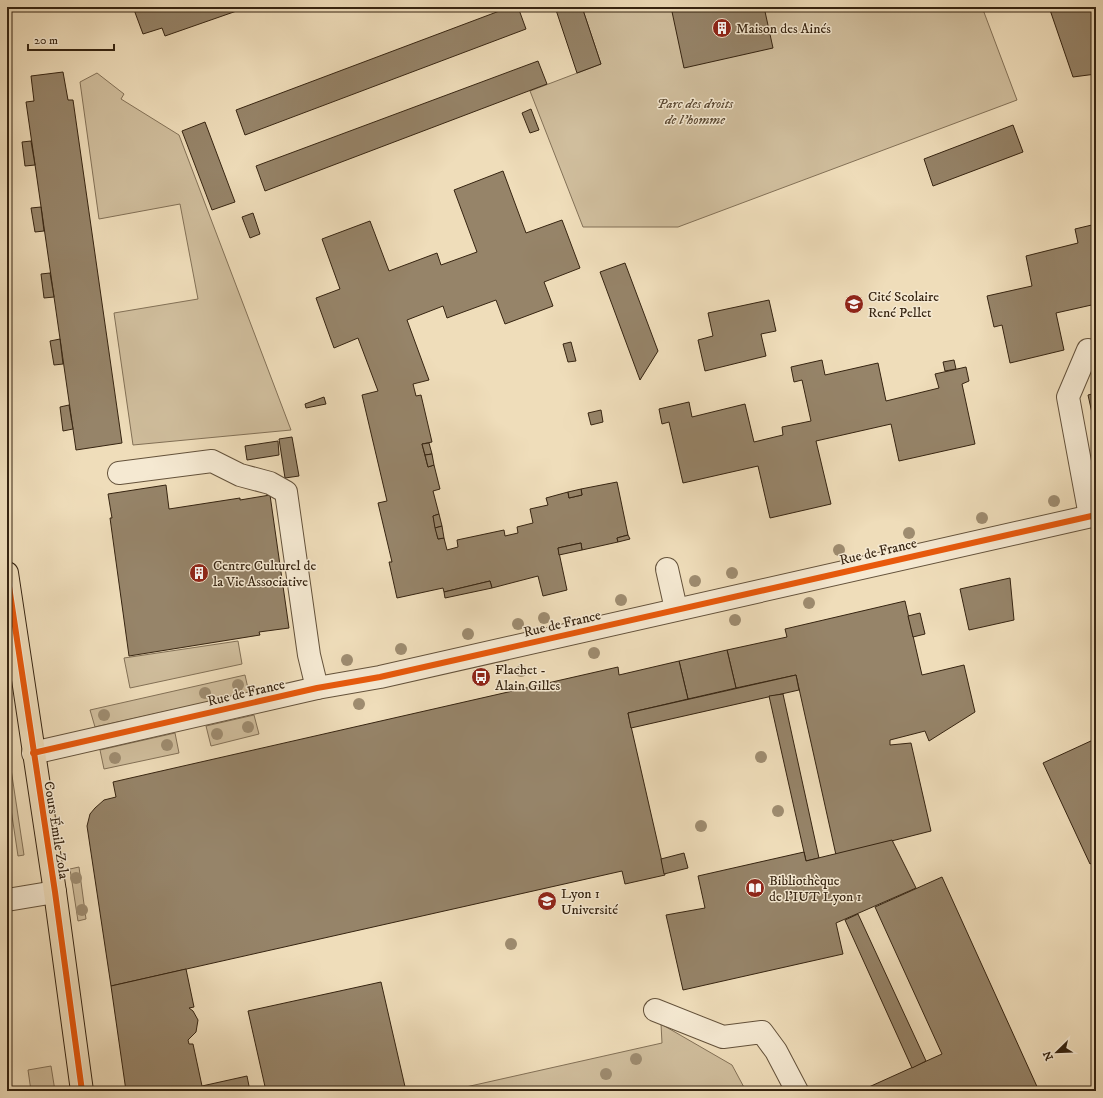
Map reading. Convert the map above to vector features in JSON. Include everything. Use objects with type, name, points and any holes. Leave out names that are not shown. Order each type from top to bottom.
[{"type":"main road","name":"Cours Émile Zola","points":[[7,573],[55,892],[82,1091]]},
{"type":"street","points":[[1088,350],[1068,397],[1093,515]]},
{"type":"street","points":[[119,473],[212,461],[240,475],[270,482],[286,492],[309,655],[317,688]]},
{"type":"street","name":"Rue de France","points":[[34,753],[317,688],[380,677],[1093,515]]},
{"type":"street","points":[[668,568],[676,609]]},
{"type":"street","points":[[7,900],[55,892]]},
{"type":"street","points":[[655,1010],[723,1036],[762,1032],[776,1050],[795,1090]]},
{"type":"green space","name":"Parc des droits de l'homme","points":[[582,7],[982,7],[1017,100],[678,227],[583,227],[530,91],[601,64]]},
{"type":"green space","points":[[97,73],[124,94],[121,99],[179,135],[291,430],[133,445],[114,313],[198,299],[180,204],[99,219],[80,82]]},
{"type":"green space","points":[[238,641],[242,664],[130,688],[124,658]]},
{"type":"green space","points":[[245,675],[249,693],[95,727],[90,710]]},
{"type":"green space","points":[[254,715],[259,734],[211,746],[206,726]]},
{"type":"green space","points":[[175,733],[179,753],[104,769],[100,750]]},
{"type":"green space","points":[[8,749],[24,855],[18,856],[7,782]]},
{"type":"green space","points":[[79,867],[86,919],[78,921],[70,869]]},
{"type":"green space","points":[[661,1024],[732,1065],[746,1091],[448,1091],[662,1043]]},
{"type":"green space","points":[[51,1066],[55,1091],[31,1091],[28,1070]]},
{"type":"building","points":[[133,7],[248,7],[165,36],[162,28],[143,34]]},
{"type":"building","points":[[510,7],[518,7],[526,29],[245,135],[236,110]]},
{"type":"building","points":[[555,7],[582,7],[601,64],[577,73]]},
{"type":"building","name":"Maison des Ainés","points":[[671,7],[764,7],[773,48],[684,68]]},
{"type":"building","points":[[1049,7],[1096,7],[1096,74],[1073,77]]},
{"type":"building","points":[[538,61],[547,84],[265,191],[256,166]]},
{"type":"building","points":[[63,72],[68,100],[73,100],[122,443],[76,450],[26,102],[34,101],[31,76]]},
{"type":"building","points":[[531,109],[539,130],[530,133],[522,113]]},
{"type":"building","points":[[205,122],[235,202],[212,210],[182,131]]},
{"type":"building","points":[[1013,125],[1023,152],[933,186],[924,159]]},
{"type":"building","points":[[31,141],[35,165],[25,166],[22,142]]},
{"type":"building","points":[[503,171],[526,233],[562,220],[580,268],[544,282],[553,306],[505,324],[496,300],[447,318],[443,306],[407,320],[429,380],[413,384],[416,396],[421,395],[432,442],[422,444],[428,467],[434,465],[440,489],[433,491],[439,514],[433,516],[438,539],[444,538],[447,550],[458,547],[457,540],[504,530],[505,536],[518,533],[517,527],[533,523],[530,509],[548,505],[546,498],[568,492],[569,498],[582,495],[581,489],[617,482],[628,535],[617,538],[618,542],[582,550],[581,543],[558,548],[567,590],[543,596],[538,576],[492,588],[490,581],[444,592],[443,588],[397,598],[389,562],[392,562],[378,503],[387,501],[362,395],[378,391],[358,338],[334,348],[316,298],[340,289],[322,239],[370,221],[389,271],[437,253],[441,265],[477,252],[454,190]]},
{"type":"building","points":[[41,207],[44,231],[35,232],[31,208]]},
{"type":"building","points":[[253,213],[260,234],[250,238],[242,217]]},
{"type":"building","points":[[1096,224],[1096,304],[1056,313],[1064,350],[1010,363],[1002,325],[994,327],[987,296],[1032,286],[1026,256],[1078,243],[1075,229]]},
{"type":"building","points":[[625,263],[658,351],[640,380],[600,272]]},
{"type":"building","points":[[50,273],[54,297],[44,298],[41,274]]},
{"type":"building","points":[[769,300],[776,331],[761,334],[766,356],[705,371],[698,340],[713,336],[708,313]]},
{"type":"building","points":[[60,339],[63,364],[54,365],[50,341]]},
{"type":"building","points":[[571,342],[576,361],[568,362],[563,344]]},
{"type":"building","points":[[822,360],[825,375],[878,363],[886,401],[939,388],[935,374],[966,367],[969,381],[962,384],[975,444],[899,461],[891,424],[816,441],[831,504],[770,518],[758,466],[683,483],[669,422],[662,424],[659,409],[689,402],[692,417],[745,404],[754,442],[783,435],[782,427],[811,421],[802,380],[794,382],[791,367]]},
{"type":"building","points":[[954,360],[956,369],[945,371],[943,362]]},
{"type":"building","points":[[1096,393],[1096,431],[1088,395]]},
{"type":"building","points":[[324,397],[326,404],[306,408],[305,404]]},
{"type":"building","points":[[69,405],[73,429],[63,431],[60,407]]},
{"type":"building","points":[[601,410],[603,422],[591,425],[588,413]]},
{"type":"building","points":[[292,437],[299,476],[285,478],[279,439]]},
{"type":"building","points":[[278,441],[279,455],[247,460],[245,446]]},
{"type":"building","points":[[429,443],[432,454],[425,455],[422,444]]},
{"type":"building","points":[[432,454],[434,465],[428,467],[425,455]]},
{"type":"building","name":"Centre Culturel de la Vie Associative","points":[[166,485],[169,509],[270,495],[289,628],[259,632],[260,635],[129,656],[108,494]]},
{"type":"building","points":[[581,489],[582,495],[569,498],[568,492]]},
{"type":"building","points":[[439,514],[442,526],[435,528],[433,516]]},
{"type":"building","points":[[442,526],[444,538],[438,539],[435,528]]},
{"type":"building","points":[[628,535],[630,539],[618,542],[617,538]]},
{"type":"building","points":[[581,543],[582,550],[559,555],[558,548]]},
{"type":"building","points":[[1010,578],[1014,620],[969,630],[960,589]]},
{"type":"building","points":[[490,581],[492,588],[445,598],[444,592]]},
{"type":"building","points":[[905,601],[922,675],[964,665],[975,712],[929,741],[925,731],[890,740],[890,745],[911,743],[931,831],[836,855],[796,675],[736,688],[727,650],[787,637],[785,629]]},
{"type":"building","points":[[920,613],[925,634],[913,637],[908,616]]},
{"type":"building","points":[[727,650],[736,688],[688,699],[679,661]]},
{"type":"building","points":[[679,661],[688,699],[628,713],[665,875],[625,884],[622,871],[111,986],[87,826],[90,814],[95,808],[104,800],[116,797],[113,782],[618,667],[619,675]]},
{"type":"building","points":[[796,675],[799,690],[631,728],[628,713]]},
{"type":"building","points":[[783,694],[819,858],[806,861],[769,696]]},
{"type":"building","points":[[1093,740],[1096,747],[1096,861],[1090,864],[1043,763]]},
{"type":"building","points":[[892,840],[916,888],[836,923],[843,954],[683,990],[666,915],[705,908],[698,876],[804,852],[806,861]]},
{"type":"building","points":[[684,853],[688,868],[664,874],[661,859]]},
{"type":"building","points":[[942,877],[1039,1091],[860,1091],[942,1054],[875,907]]},
{"type":"building","points":[[858,914],[926,1061],[912,1068],[845,920]]},
{"type":"building","points":[[186,969],[194,1007],[189,1008],[193,1011],[198,1020],[196,1032],[188,1040],[189,1044],[193,1044],[202,1086],[247,1076],[250,1091],[126,1091],[111,986]]},
{"type":"building","points":[[381,982],[406,1091],[266,1091],[248,1011]]},
{"type":"cycle path","points":[[33,753],[317,688],[380,677],[1096,515]]},
{"type":"cycle path","points":[[7,573],[55,892],[82,1091]]},
{"type":"place","name":"Maison des Ainés","points":[[722,28]]},
{"type":"place","name":"Cité Scolaire René Pellet","points":[[854,304]]},
{"type":"place","name":"Centre Culturel de la Vie Associative","points":[[199,573]]},
{"type":"place","name":"Flachet - Alain Gilles","points":[[481,677]]},
{"type":"place","name":"Bibliothèque de l'IUT Lyon 1","points":[[755,888]]},
{"type":"place","name":"Lyon 1 Université","points":[[547,901]]}]
